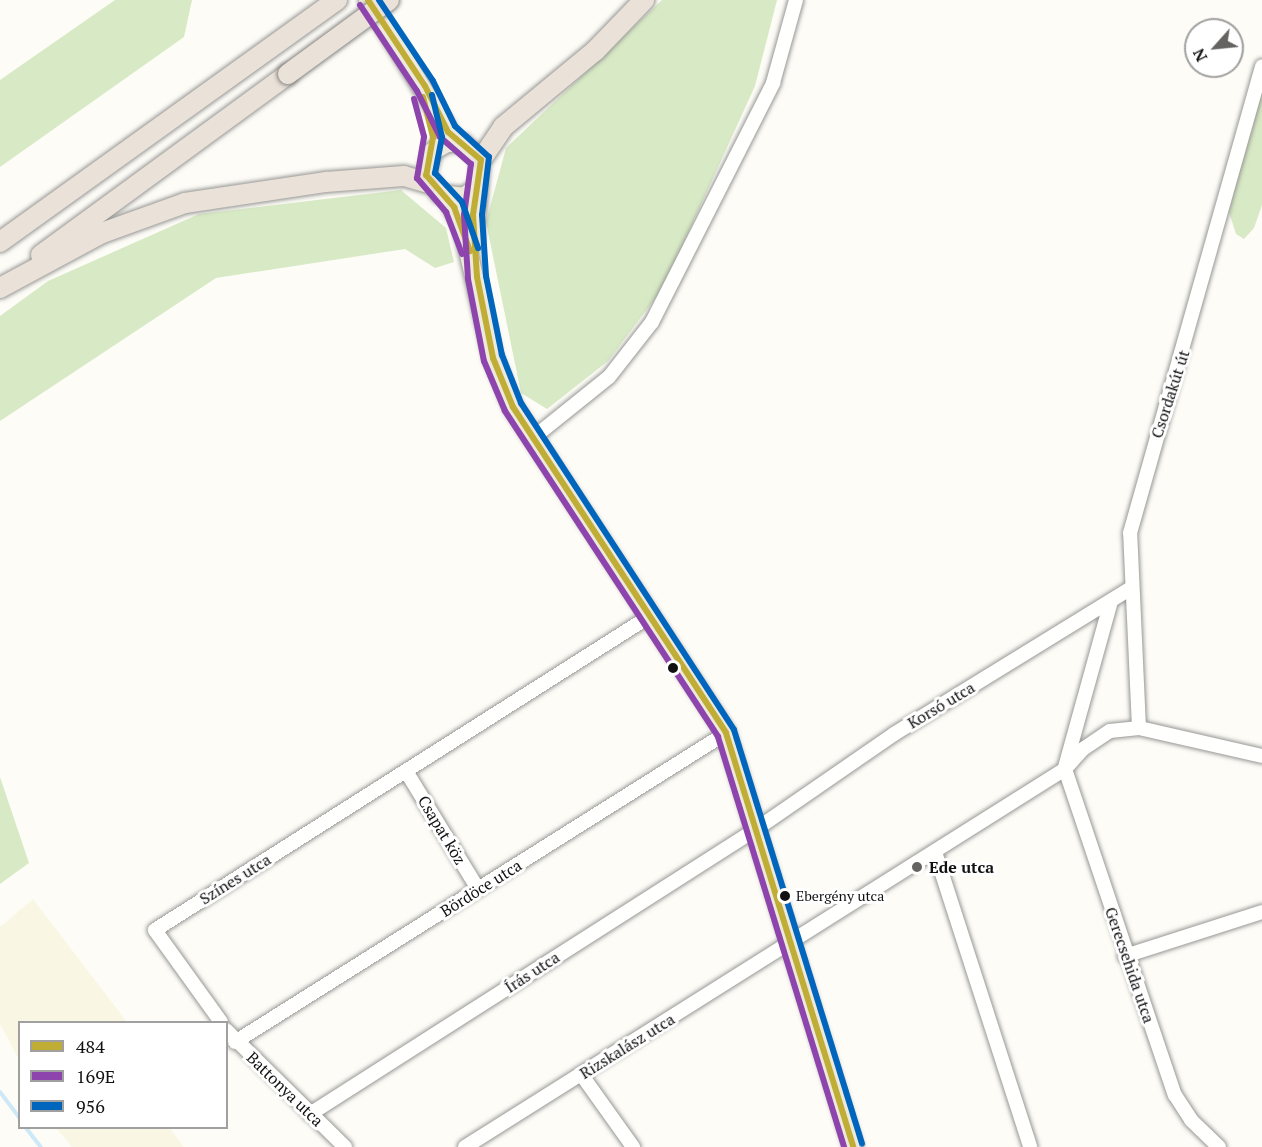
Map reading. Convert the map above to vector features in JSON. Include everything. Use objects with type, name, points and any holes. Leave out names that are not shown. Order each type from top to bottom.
[{"type":"highway","points":[[0,242],[337,0]]},
{"type":"highway","points":[[0,286],[389,0]]},
{"type":"highway","points":[[481,160],[503,128],[596,51],[645,0]]},
{"type":"highway","points":[[0,286],[102,233],[185,203],[326,182],[404,176],[429,183]]},
{"type":"main road","points":[[368,0],[411,65],[455,142]]},
{"type":"main road","points":[[411,65],[431,123],[433,152],[426,167],[429,183],[447,198],[462,225],[501,379],[534,438],[726,733],[788,943],[853,1147]]},
{"type":"main road","points":[[433,152],[455,142],[471,147],[481,160],[473,215],[477,278]]},
{"type":"main road","points":[[447,198],[463,197],[477,188]]},
{"type":"street","points":[[534,438],[609,377],[652,322],[773,82],[796,0]]},
{"type":"street","name":"Csordakút út","points":[[1139,729],[1130,533],[1262,66]]},
{"type":"street","name":"Korsó utca","points":[[755,830],[894,734],[1131,588]]},
{"type":"street","points":[[1065,769],[1111,601]]},
{"type":"street","name":"Színes utca","points":[[220,1021],[155,930],[650,615]]},
{"type":"street","points":[[788,943],[1065,769],[1083,749],[1110,731],[1139,729],[1262,756]]},
{"type":"street","name":"Bördöce utca","points":[[235,1042],[726,733]]},
{"type":"street","name":"Gerecsehida utca","points":[[1065,769],[1125,956],[1175,1095],[1191,1120],[1219,1147]]},
{"type":"street","name":"Csapat köz","points":[[406,771],[478,890]]},
{"type":"street","name":"Írás utca","points":[[310,1114],[755,830]]},
{"type":"street","points":[[935,852],[1030,1147]]},
{"type":"street","points":[[1125,956],[1262,912]]},
{"type":"street","name":"Rizskalász utca","points":[[465,1147],[788,943]]},
{"type":"street","name":"Battonya utca","points":[[228,1033],[345,1147]]},
{"type":"street","points":[[581,1074],[631,1146]]},
{"type":"shaded area","points":[[33,899],[126,1021],[18,1021],[18,1058],[0,1024],[0,927]]},
{"type":"shaded area","points":[[57,1129],[171,1129],[184,1147],[72,1147]]},
{"type":"green space","points":[[115,0],[192,0],[184,37],[0,167],[0,80]]},
{"type":"green space","points":[[662,0],[777,0],[755,86],[663,288],[608,361],[547,409],[521,393],[486,222],[506,148]]},
{"type":"green space","points":[[1262,75],[1262,205],[1254,228],[1244,239],[1236,234],[1229,212]]},
{"type":"green space","points":[[401,190],[446,228],[454,262],[435,268],[405,249],[216,278],[0,421],[0,316],[48,281],[199,214]]},
{"type":"green space","points":[[0,777],[29,863],[0,884]]},
{"type":"waterway","points":[[0,1092],[18,1116]]},
{"type":"waterway","points":[[27,1129],[41,1147]]},
{"type":"transit line","name":"484","points":[[368,0],[425,86],[448,132],[481,160],[473,215],[477,277],[493,358],[513,407],[726,733],[853,1147]]},
{"type":"transit line","name":"956","points":[[379,0],[433,81],[455,126],[489,157],[482,215],[486,276],[502,355],[521,403],[734,730],[862,1144]]},
{"type":"transit line","name":"169E","points":[[360,5],[417,91],[440,137],[471,164],[464,215],[468,279],[484,361],[505,411],[718,737],[844,1147]]},
{"type":"transit line","name":"956","points":[[432,95],[442,137],[435,173],[462,202],[478,248]]},
{"type":"transit line","name":"484","points":[[423,97],[433,137],[426,175],[454,207],[470,251]]},
{"type":"transit line","name":"169E","points":[[414,99],[424,137],[417,178],[446,212],[462,254]]},
{"type":"place","name":"Ede utca","points":[[917,867]]},
{"type":"place","name":"Ebergény utca","points":[[785,896]]}]
